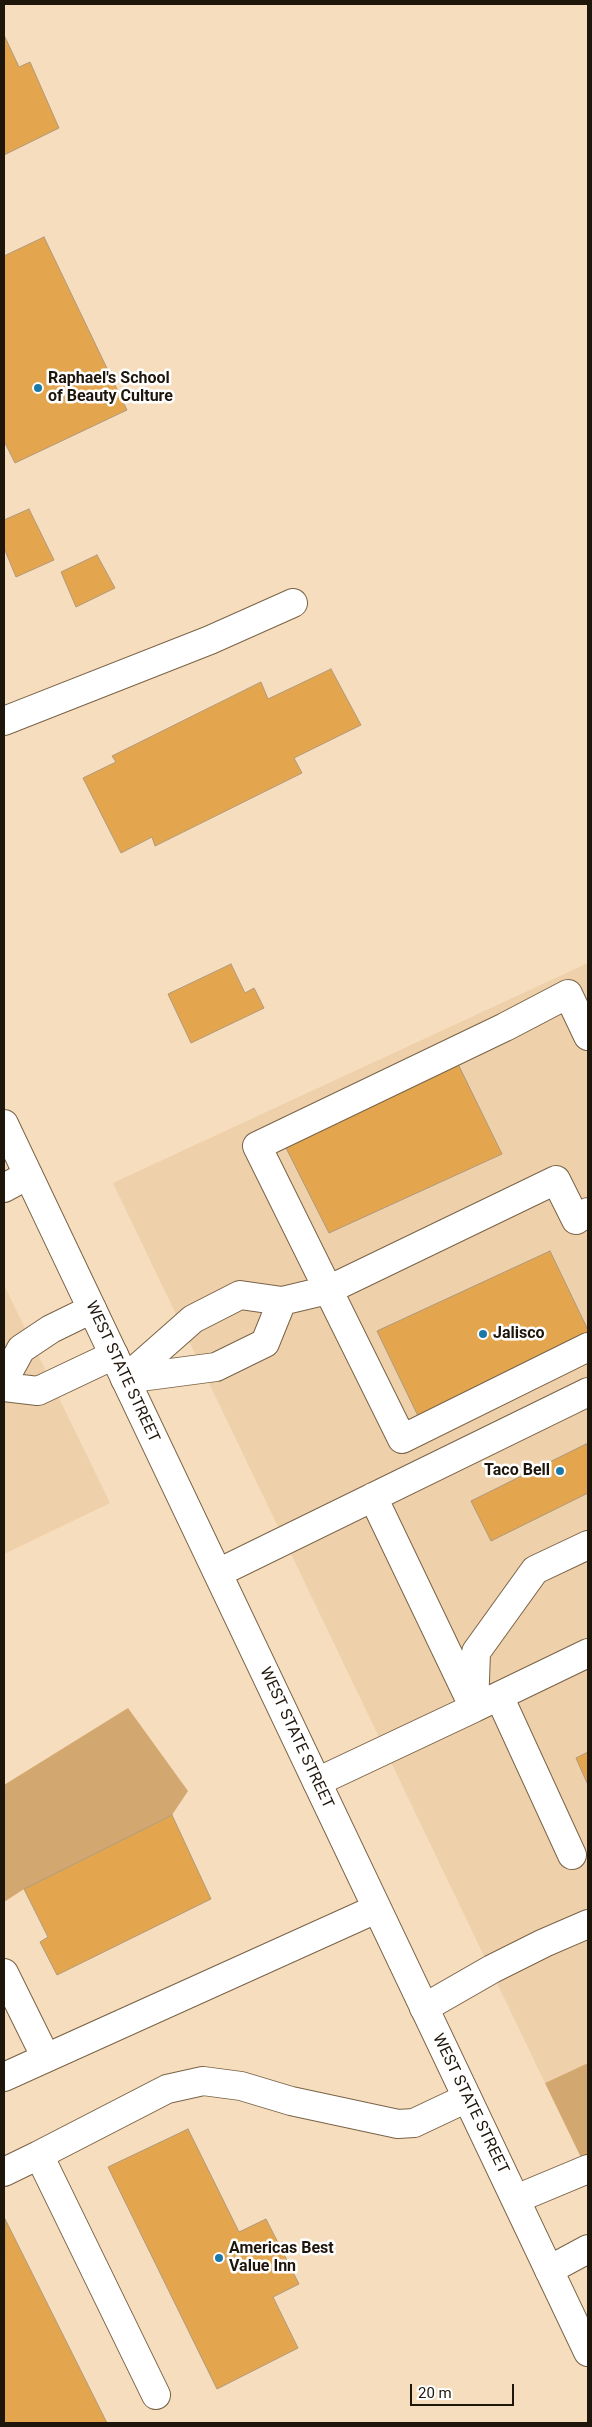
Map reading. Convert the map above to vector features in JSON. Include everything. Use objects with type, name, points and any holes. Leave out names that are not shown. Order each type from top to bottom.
[{"type":"main road","points":[[4,721],[36,706],[210,640],[293,603]]},
{"type":"main road","points":[[588,1036],[568,994],[505,1027],[257,1146],[402,1439],[588,1347]]},
{"type":"main road","name":"WEST STATE STREET","points":[[4,1124],[588,2352]]},
{"type":"main road","points":[[4,1188],[28,1175]]},
{"type":"main road","points":[[125,1380],[193,1319],[240,1295],[282,1301],[328,1290],[556,1180],[576,1220],[588,1212]]},
{"type":"main road","points":[[125,1380],[216,1367],[265,1343],[282,1301]]},
{"type":"main road","points":[[4,1380],[21,1349],[51,1329],[92,1309]]},
{"type":"main road","points":[[4,1387],[38,1391],[114,1355]]},
{"type":"main road","points":[[218,1573],[588,1392]]},
{"type":"main road","points":[[372,1497],[474,1708]]},
{"type":"main road","points":[[474,1708],[476,1652],[535,1570],[588,1545]]},
{"type":"main road","points":[[317,1782],[588,1653]]},
{"type":"main road","points":[[499,1696],[572,1855]]},
{"type":"main road","points":[[4,2077],[376,1909]]},
{"type":"main road","points":[[424,2008],[492,1969],[588,1924]]},
{"type":"main road","points":[[4,1973],[46,2058]]},
{"type":"main road","points":[[4,2172],[167,2089],[203,2081],[240,2086],[291,2101],[398,2124],[414,2123],[467,2098]]},
{"type":"main road","points":[[39,2155],[156,2395]]},
{"type":"main road","points":[[516,2199],[588,2169]]},
{"type":"main road","points":[[549,2270],[588,2249]]},
{"type":"shaded area","points":[[588,963],[588,2063],[545,2083],[113,1183]]},
{"type":"shaded area","points":[[4,1285],[110,1503],[4,1554]]},
{"type":"shaded area","points":[[128,1708],[188,1791],[172,1815],[24,1889],[4,1902],[4,1785]]},
{"type":"shaded area","points":[[588,2063],[588,2172],[545,2083]]},
{"type":"building","points":[[4,35],[19,67],[30,62],[59,128],[4,155]]},
{"type":"building","points":[[44,237],[127,410],[15,463],[4,441],[4,256]]},
{"type":"building","points":[[29,509],[54,560],[16,577],[4,548],[4,520]]},
{"type":"building","points":[[97,555],[115,588],[76,607],[61,572]]},
{"type":"building","points":[[331,669],[361,725],[294,758],[302,773],[155,846],[152,837],[121,853],[83,778],[116,762],[112,756],[261,682],[268,699]]},
{"type":"building","points":[[231,964],[245,993],[254,988],[264,1008],[191,1043],[168,994]]},
{"type":"building","points":[[458,1064],[502,1154],[329,1233],[284,1144]]},
{"type":"building","name":"Jalisco","points":[[550,1251],[588,1330],[588,1338],[419,1418],[377,1331]]},
{"type":"building","name":"Taco Bell","points":[[586,1444],[588,1448],[588,1493],[491,1541],[471,1501]]},
{"type":"building","points":[[588,1752],[588,1785],[576,1758]]},
{"type":"building","points":[[172,1815],[211,1899],[57,1975],[40,1942],[48,1937],[24,1889]]},
{"type":"building","name":"Americas Best Value Inn","points":[[188,2129],[239,2232],[266,2219],[299,2284],[273,2297],[298,2348],[217,2389],[108,2167]]},
{"type":"building","points":[[5,2219],[107,2423],[4,2423]]},
{"type":"place","name":"Raphael's School of Beauty Culture","points":[[38,388]]},
{"type":"place","name":"Jalisco","points":[[483,1334]]},
{"type":"place","name":"Taco Bell","points":[[560,1471]]},
{"type":"place","name":"Americas Best Value Inn","points":[[219,2258]]}]
